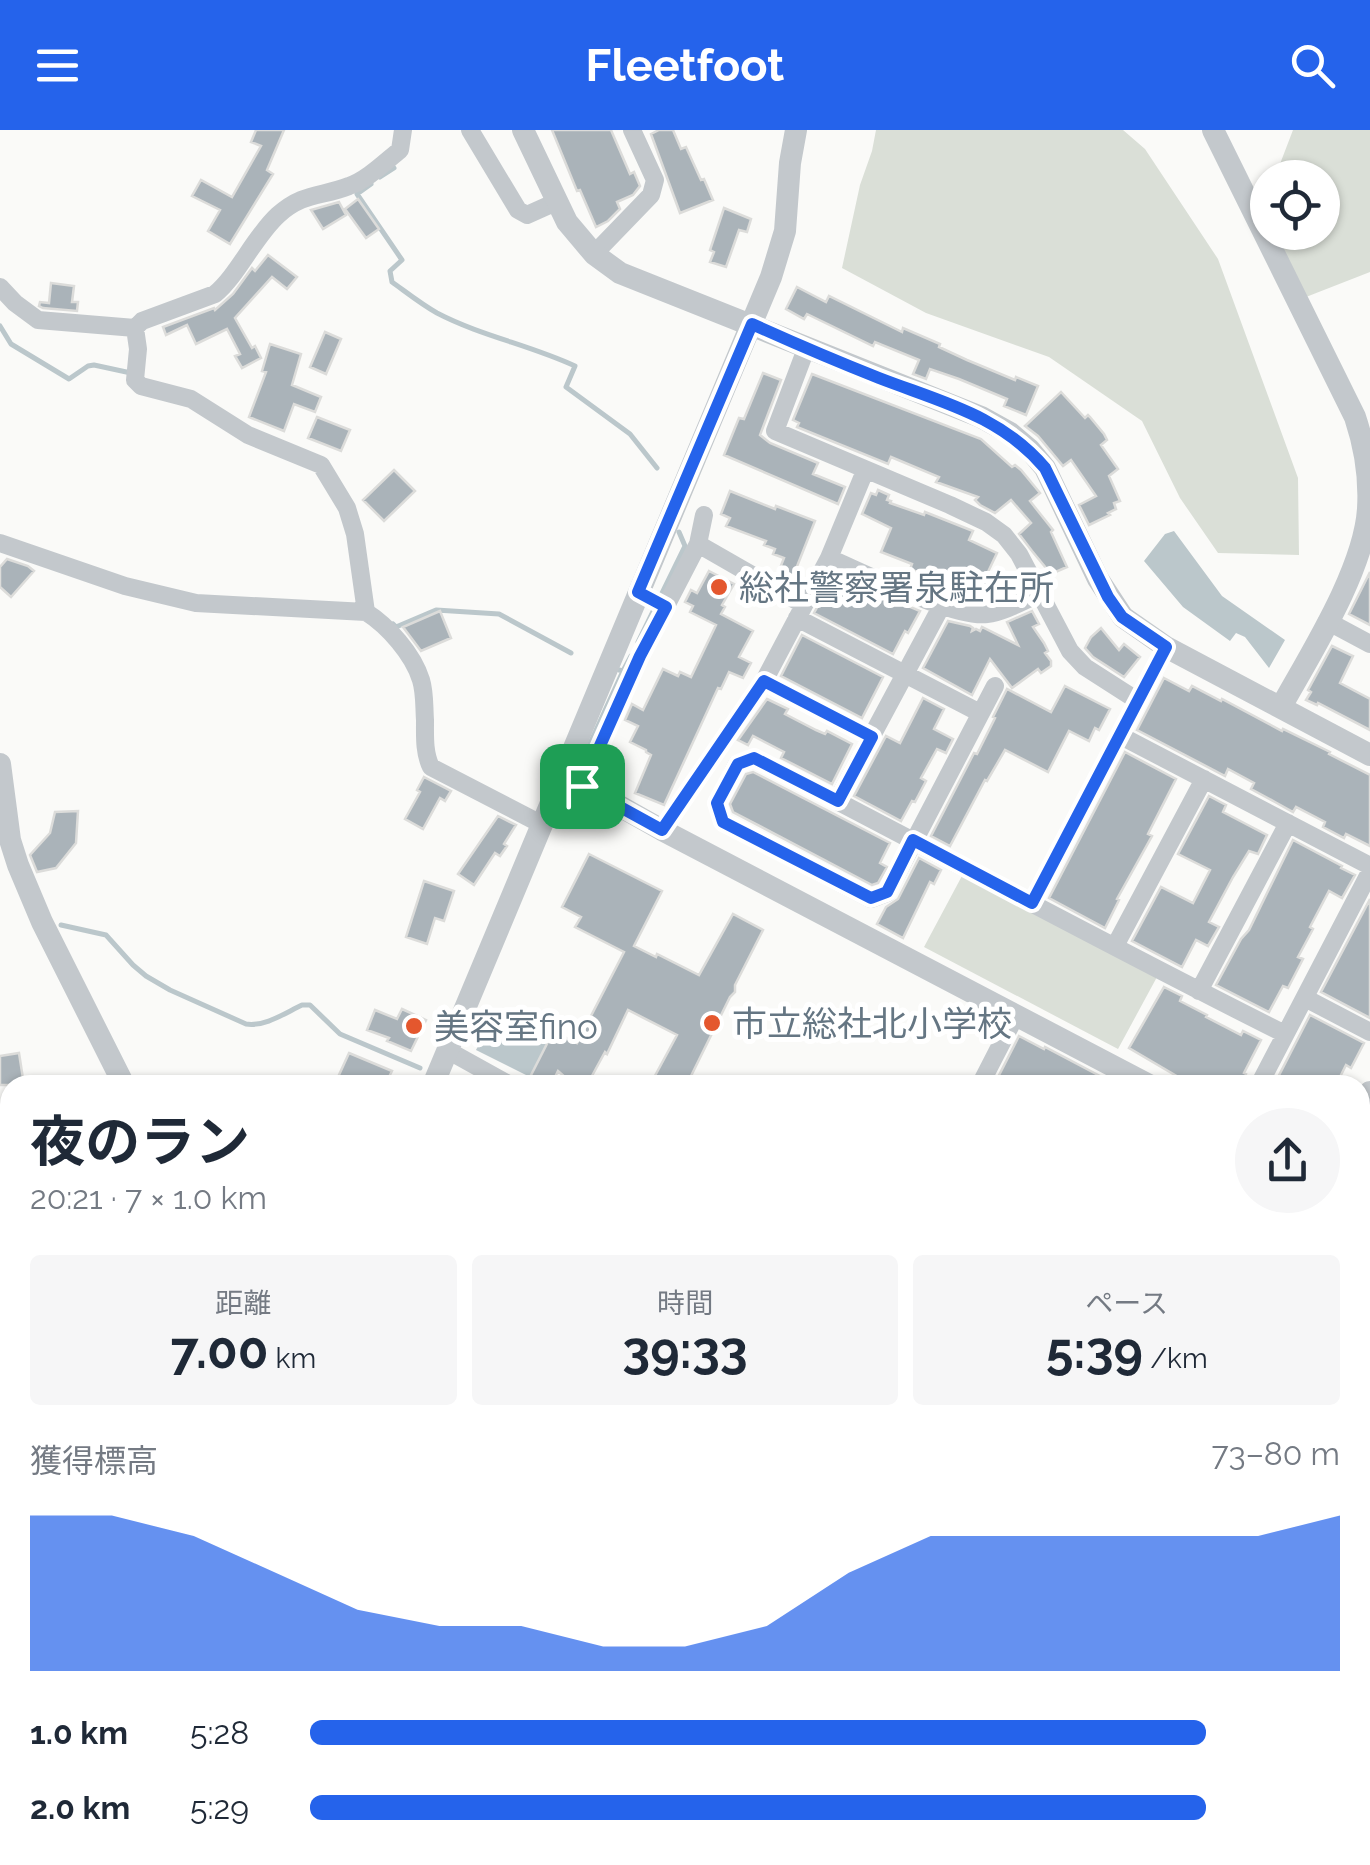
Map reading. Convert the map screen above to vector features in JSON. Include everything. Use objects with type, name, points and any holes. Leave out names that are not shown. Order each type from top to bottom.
[{"type":"street","points":[[0,287],[38,320],[135,328],[142,321],[215,294],[278,216],[299,199],[353,185],[400,150],[403,130]]},
{"type":"street","points":[[470,130],[518,210],[528,214],[556,202]]},
{"type":"street","points":[[524,130],[567,222],[594,254],[620,273],[1010,433],[1045,468],[1108,597],[1122,617],[1166,647],[1370,755]]},
{"type":"street","points":[[594,254],[651,195],[655,180],[632,130]]},
{"type":"street","points":[[582,786],[640,656],[654,601],[771,277],[785,231],[796,130]]},
{"type":"street","points":[[1214,130],[1355,416],[1369,476],[1368,511],[1359,553],[1328,621],[1281,707]]},
{"type":"street","points":[[135,328],[135,376],[141,386],[191,400],[248,436],[321,465],[347,508],[355,534],[366,612]]},
{"type":"street","points":[[806,349],[774,432],[950,505],[1004,535],[1019,554],[1072,654],[1099,677],[1138,701]]},
{"type":"street","points":[[662,830],[764,681],[829,558],[865,471]]},
{"type":"street","points":[[437,1075],[562,774],[654,601],[698,544],[704,516]]},
{"type":"street","points":[[0,543],[125,586],[196,603],[366,612],[404,650],[420,677],[426,746],[432,767],[541,824]]},
{"type":"street","points":[[698,544],[801,612],[980,713]]},
{"type":"street","points":[[829,558],[942,606],[972,614],[989,614],[1039,594]]},
{"type":"street","points":[[838,801],[942,606]]},
{"type":"street","points":[[1328,621],[1370,644]]},
{"type":"street","points":[[1032,903],[1166,647]]},
{"type":"street","points":[[764,681],[872,737]]},
{"type":"street","points":[[994,686],[913,840],[887,892],[871,898],[723,822],[717,803],[738,764],[754,758],[913,840],[1200,991],[1286,1034]]},
{"type":"street","points":[[1121,736],[1370,869],[1264,1075]]},
{"type":"street","points":[[0,764],[5,810],[18,865],[42,922],[119,1075]]},
{"type":"street","points":[[562,774],[1130,1075]]},
{"type":"street","points":[[1115,946],[1204,780]]},
{"type":"street","points":[[1200,991],[1288,823]]},
{"type":"street","points":[[1304,998],[1370,1032]]},
{"type":"street","points":[[985,1075],[1016,1015]]},
{"type":"street","points":[[448,1050],[492,1075]]},
{"type":"shaded area","points":[[876,130],[1123,130],[1145,149],[1218,259],[1298,478],[1299,555],[1218,553],[1180,498],[1142,421],[1049,357],[926,313],[842,268]]},
{"type":"shaded area","points":[[1293,130],[1370,130],[1370,272],[1306,297],[1282,250],[1340,250],[1340,160],[1282,160]]},
{"type":"shaded area","points":[[1174,531],[1222,596],[1285,640],[1269,668],[1245,637],[1236,633],[1230,641],[1183,607],[1144,561],[1165,534]]},
{"type":"shaded area","points":[[963,874],[1157,977],[1118,1049],[924,947]]},
{"type":"shaded area","points":[[495,1013],[549,1040],[531,1075],[476,1050]]},
{"type":"building","points":[[256,130],[284,130],[267,170],[273,174],[230,244],[208,231],[220,210],[192,196],[201,180],[232,197],[261,146],[251,142]]},
{"type":"building","points":[[552,130],[611,130],[630,174],[634,172],[640,186],[633,195],[617,202],[620,209],[608,221],[596,227]]},
{"type":"building","points":[[673,130],[713,200],[680,213],[651,134]]},
{"type":"building","points":[[358,199],[379,229],[366,238],[345,209]]},
{"type":"building","points":[[339,202],[346,215],[323,229],[311,210]]},
{"type":"building","points":[[724,208],[751,219],[747,232],[739,230],[726,267],[710,262],[714,252],[710,250]]},
{"type":"building","points":[[268,255],[297,277],[287,289],[272,277],[235,318],[261,358],[242,368],[235,356],[240,354],[227,329],[196,344],[187,325],[166,335],[163,327],[215,310]]},
{"type":"building","points":[[51,283],[74,286],[72,302],[78,302],[77,311],[39,306],[40,302],[49,303]]},
{"type":"building","points":[[797,287],[826,302],[829,296],[902,332],[903,328],[940,344],[939,347],[967,360],[1038,386],[1026,415],[1004,406],[1007,399],[959,379],[930,369],[926,379],[913,374],[919,360],[875,342],[873,346],[807,314],[804,319],[786,309]]},
{"type":"building","points":[[325,332],[341,339],[326,374],[310,367]]},
{"type":"building","points":[[270,344],[301,354],[292,385],[321,397],[315,412],[294,404],[284,431],[249,417],[266,372],[262,371]]},
{"type":"building","points":[[763,373],[781,380],[760,435],[818,463],[813,474],[845,487],[838,504],[724,455]]},
{"type":"building","points":[[812,374],[981,439],[1012,467],[1021,470],[1040,493],[1030,501],[1053,530],[1067,567],[1051,574],[1019,534],[1031,523],[1011,500],[995,513],[980,505],[975,500],[978,497],[936,482],[939,477],[891,457],[888,464],[797,427],[799,423],[793,420]]},
{"type":"building","points":[[1061,392],[1104,434],[1107,440],[1101,445],[1118,469],[1109,476],[1120,501],[1114,503],[1116,509],[1089,525],[1079,505],[1096,496],[1071,460],[1063,466],[1025,426]]},
{"type":"building","points":[[317,417],[350,430],[341,451],[308,438]]},
{"type":"building","points":[[394,470],[415,491],[384,521],[363,500]]},
{"type":"building","points":[[878,490],[889,495],[890,503],[973,531],[969,540],[997,553],[987,574],[995,577],[985,601],[910,569],[912,564],[881,552],[891,528],[862,514],[871,493],[876,495]]},
{"type":"building","points":[[730,491],[815,521],[792,579],[778,573],[784,558],[773,554],[775,549],[764,545],[766,541],[726,526],[730,518],[721,514]]},
{"type":"building","points":[[7,559],[34,571],[11,597],[0,587],[0,567]]},
{"type":"building","points":[[709,571],[734,584],[721,614],[753,631],[739,657],[751,663],[743,678],[729,672],[721,689],[718,688],[664,805],[635,793],[651,755],[630,742],[638,726],[625,720],[632,704],[643,710],[663,669],[691,677],[716,625],[690,612],[693,606],[685,602],[691,590],[697,593]]},
{"type":"building","points":[[1370,572],[1370,625],[1349,614]]},
{"type":"building","points":[[838,576],[920,611],[893,654],[814,613]]},
{"type":"building","points":[[440,611],[451,638],[421,651],[403,627]]},
{"type":"building","points":[[1032,611],[1039,624],[1033,627],[1051,661],[1051,666],[1041,673],[1038,669],[1012,688],[990,659],[972,695],[923,668],[948,621],[970,626],[972,631],[982,627],[1018,645],[1007,622]]},
{"type":"building","points":[[1101,628],[1119,650],[1124,644],[1140,657],[1124,677],[1085,648]]},
{"type":"building","points":[[802,635],[883,677],[862,718],[781,676]]},
{"type":"building","points":[[1332,646],[1353,656],[1340,683],[1370,699],[1370,730],[1306,700]]},
{"type":"building","points":[[1164,678],[1189,691],[1192,686],[1222,699],[1370,775],[1370,846],[1323,827],[1325,822],[1296,807],[1293,812],[1251,789],[1254,783],[1228,769],[1225,776],[1137,730]]},
{"type":"building","points":[[1065,686],[1110,709],[1099,730],[1095,728],[1089,741],[1069,731],[1048,772],[1005,750],[950,846],[931,836],[974,753],[977,754],[1007,689],[1051,712]]},
{"type":"building","points":[[923,698],[944,709],[934,729],[953,739],[946,753],[937,749],[921,778],[926,781],[901,821],[854,796],[886,736],[900,743]]},
{"type":"building","points":[[767,699],[788,709],[785,714],[852,744],[832,784],[781,758],[784,752],[753,736],[748,745],[738,740]]},
{"type":"building","points":[[1125,752],[1176,779],[1105,928],[1049,898]]},
{"type":"building","points":[[753,772],[890,843],[880,863],[887,867],[878,883],[872,885],[733,812],[730,804],[746,774]]},
{"type":"building","points":[[424,777],[451,791],[445,801],[440,798],[423,829],[405,819]]},
{"type":"building","points":[[1209,796],[1226,805],[1223,812],[1267,835],[1258,854],[1249,851],[1209,922],[1219,927],[1208,946],[1196,940],[1182,967],[1132,941],[1161,887],[1193,903],[1210,870],[1178,854]]},
{"type":"building","points":[[78,811],[76,843],[56,868],[37,872],[30,855],[50,833],[55,812]]},
{"type":"building","points":[[498,816],[516,825],[500,856],[495,853],[474,885],[458,874]]},
{"type":"building","points":[[1293,840],[1355,875],[1342,898],[1329,891],[1298,957],[1303,959],[1288,988],[1283,986],[1269,1012],[1216,985],[1249,930]]},
{"type":"building","points":[[589,854],[662,891],[634,946],[656,957],[657,954],[699,975],[733,914],[763,930],[691,1075],[655,1075],[677,1035],[628,1010],[592,1075],[563,1075],[558,1071],[556,1075],[531,1075],[553,1032],[577,1043],[624,952],[575,927],[581,917],[562,907]]},
{"type":"building","points":[[919,858],[941,870],[934,884],[930,882],[903,938],[877,924],[886,907],[898,899]]},
{"type":"building","points":[[424,881],[454,891],[444,921],[435,918],[427,944],[406,937]]},
{"type":"building","points":[[1370,899],[1370,1018],[1321,992]]},
{"type":"building","points":[[1164,987],[1182,996],[1180,1001],[1206,1017],[1241,1035],[1243,1031],[1261,1040],[1246,1075],[1175,1075],[1129,1048]]},
{"type":"building","points":[[402,1009],[426,1020],[411,1051],[367,1030],[375,1010],[397,1019]]},
{"type":"building","points":[[1310,1015],[1364,1043],[1351,1068],[1346,1065],[1341,1075],[1279,1075]]},
{"type":"building","points":[[1019,1036],[1098,1075],[999,1075]]},
{"type":"building","points":[[19,1053],[22,1075],[0,1075],[0,1056]]},
{"type":"building","points":[[349,1053],[392,1071],[390,1075],[339,1075]]},
{"type":"waterway","points":[[380,177],[394,168]]},
{"type":"waterway","points":[[371,184],[357,194],[402,260],[390,271],[392,282],[454,321],[575,366],[566,387],[630,434],[657,468]]},
{"type":"waterway","points":[[0,326],[11,344],[69,379],[94,365],[131,373]]},
{"type":"waterway","points":[[638,642],[685,546],[679,532]]},
{"type":"waterway","points":[[393,624],[396,627],[436,610],[499,614],[571,653]]},
{"type":"waterway","points":[[623,671],[631,656]]},
{"type":"waterway","points":[[581,763],[623,671],[619,670]]},
{"type":"waterway","points":[[61,925],[106,935],[146,976],[246,1024],[268,1021],[310,1005],[340,1034],[420,1068]]},
{"type":"place","name":"総社警察署泉駐在所","points":[[719,587]]},
{"type":"place","name":"市立総社北小学校","points":[[712,1023]]},
{"type":"place","name":"美容室fino","points":[[414,1026]]},
{"type":"route","points":[[752,324],[1010,433],[1045,468],[1108,597],[1122,617],[1166,647],[1032,903],[913,840],[887,892],[871,898],[723,822],[717,803],[738,764],[754,758],[838,801],[872,737],[764,681],[662,830],[582,786],[666,607],[638,592],[752,324]]}]
